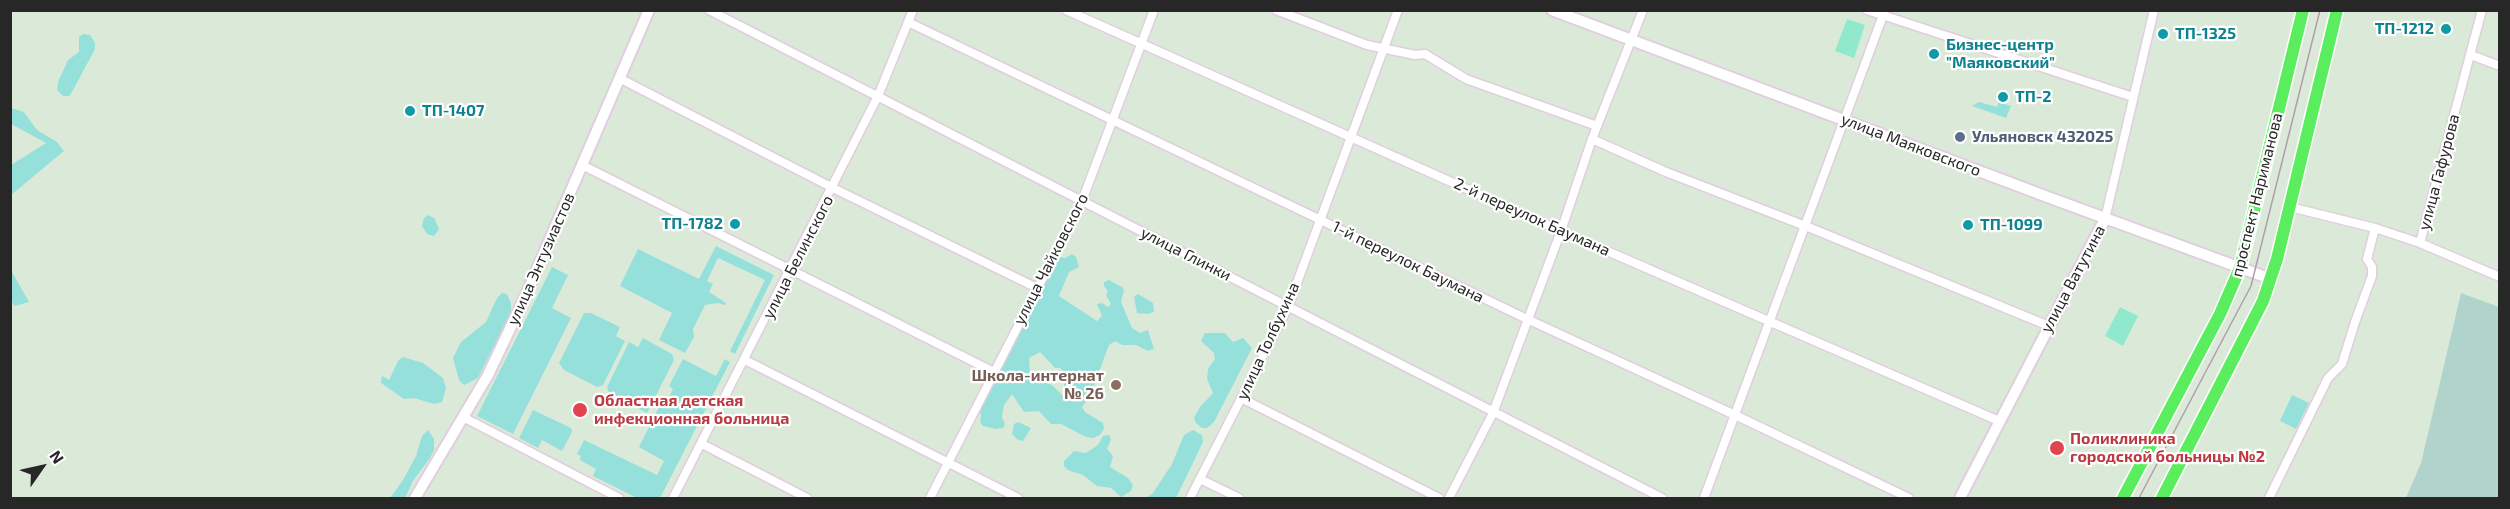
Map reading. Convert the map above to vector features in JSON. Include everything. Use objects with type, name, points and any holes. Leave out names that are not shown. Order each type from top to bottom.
[{"type":"main road","name":"проспект Нариманова","points":[[2123,498],[2220,314],[2240,268],[2303,10]]},
{"type":"main road","name":"проспект Нариманова","points":[[2162,498],[2263,301],[2271,279],[2337,10]]},
{"type":"street","name":"улица Энтузиастов","points":[[418,498],[488,375],[525,297],[649,10]]},
{"type":"street","name":"улица Глинки","points":[[709,10],[1662,498]]},
{"type":"street","name":"улица Белинского","points":[[674,498],[833,188],[878,96],[913,10]]},
{"type":"street","name":"2-й переулок Баумана","points":[[1066,10],[1561,231],[1999,421]]},
{"type":"street","name":"улица Чайковского","points":[[930,498],[1082,201],[1154,10]]},
{"type":"street","points":[[1276,10],[1383,50],[1415,55],[1425,54],[1466,79],[1597,126]]},
{"type":"street","name":"улица Толбухина","points":[[1190,498],[1288,307],[1398,10]]},
{"type":"street","name":"улица Маяковского","points":[[1552,10],[2105,219],[2271,279]]},
{"type":"street","points":[[1449,498],[1493,413],[1561,231],[1592,139],[1643,10]]},
{"type":"street","points":[[1867,10],[1884,13],[2133,97]]},
{"type":"street","name":"улица Ватутина","points":[[1960,498],[2105,219],[2154,10]]},
{"type":"street","name":"улица Гафурова","points":[[2290,207],[2375,228],[2420,243],[2482,10]]},
{"type":"street","points":[[1704,498],[1884,13]]},
{"type":"street","name":"1-й переулок Баумана","points":[[908,22],[1527,319],[1909,498]]},
{"type":"street","points":[[2471,55],[2499,66]]},
{"type":"street","points":[[619,78],[833,188],[1037,288]]},
{"type":"street","points":[[1592,139],[1666,172],[2049,326]]},
{"type":"street","points":[[582,165],[994,372]]},
{"type":"street","points":[[2269,498],[2328,378],[2342,364],[2372,276],[2372,267],[2367,259],[2375,228]]},
{"type":"street","points":[[2420,243],[2499,277]]},
{"type":"street","points":[[745,360],[1018,498]]},
{"type":"street","points":[[1241,398],[1439,498]]},
{"type":"street","points":[[463,417],[619,498]]},
{"type":"street","points":[[702,444],[807,498]]},
{"type":"street","points":[[1200,479],[1239,498]]},
{"type":"shaded area","points":[[1847,19],[1865,25],[1854,58],[1835,51]]},
{"type":"shaded area","points":[[83,34],[90,35],[95,43],[95,49],[72,92],[69,96],[63,96],[57,90],[58,82],[68,60],[79,52],[79,37]]},
{"type":"shaded area","points":[[1979,102],[1997,107],[1999,102],[2011,106],[2006,118],[1972,106]]},
{"type":"shaded area","points":[[11,108],[24,112],[37,130],[57,142],[64,151],[11,195],[11,165],[46,143],[11,124]]},
{"type":"shaded area","points":[[428,215],[434,218],[439,229],[434,236],[427,234],[422,226],[424,218]]},
{"type":"shaded area","points":[[716,246],[774,275],[735,354],[730,351],[765,280],[718,258],[707,281],[713,284],[709,292],[726,303],[725,305],[718,303],[705,305],[693,329],[694,337],[685,353],[659,340],[672,313],[620,286],[638,249],[699,279]]},
{"type":"shaded area","points":[[1072,254],[1076,257],[1079,267],[1069,272],[1059,296],[1097,321],[1102,316],[1097,304],[1102,303],[1108,307],[1111,304],[1106,295],[1108,291],[1104,282],[1109,280],[1122,287],[1124,290],[1121,302],[1132,328],[1140,333],[1148,330],[1154,349],[1148,351],[1136,345],[1122,345],[1115,341],[1109,345],[1089,398],[1082,407],[1085,412],[1103,423],[1104,429],[1100,435],[1093,438],[1086,437],[1061,424],[1051,424],[1039,411],[1024,412],[1012,394],[1004,405],[1002,417],[1005,424],[1003,428],[983,426],[980,422],[979,408],[1057,256],[1065,258]],"holes":[[[1040,352],[1055,368],[1060,368],[1064,372],[1064,397],[1053,386],[1030,372],[1029,358]]]},
{"type":"shaded area","points":[[552,267],[568,275],[552,308],[571,318],[513,434],[477,416]]},
{"type":"shaded area","points":[[10,270],[29,302],[15,306],[11,301]]},
{"type":"shaded area","points":[[502,293],[507,294],[511,303],[511,312],[478,378],[464,385],[459,380],[453,358],[461,342],[486,322],[497,298]]},
{"type":"shaded area","points":[[2461,293],[2499,307],[2499,498],[2406,498],[2421,463]]},
{"type":"shaded area","points":[[1138,294],[1153,303],[1154,312],[1137,313],[1134,297]]},
{"type":"shaded area","points":[[2120,307],[2138,316],[2123,346],[2105,336]]},
{"type":"shaded area","points":[[584,313],[591,313],[620,327],[616,336],[625,341],[603,385],[597,387],[564,370],[559,363]]},
{"type":"shaded area","points":[[1205,333],[1225,333],[1233,342],[1243,338],[1252,348],[1214,422],[1207,428],[1202,428],[1194,418],[1200,407],[1213,393],[1207,379],[1208,369],[1215,359],[1214,353],[1201,341]]},
{"type":"shaded area","points":[[643,338],[672,354],[674,360],[647,413],[609,393],[607,387],[629,342],[638,347]]},
{"type":"shaded area","points":[[403,357],[423,363],[443,378],[446,388],[442,402],[434,404],[414,398],[404,399],[381,383],[382,376],[389,380],[398,361]]},
{"type":"shaded area","points":[[683,359],[716,376],[725,359],[730,362],[660,498],[637,498],[593,476],[596,469],[580,460],[581,456],[577,454],[584,440],[657,475],[664,461],[639,447],[663,399],[667,401],[673,389],[669,386]]},
{"type":"shaded area","points":[[2292,395],[2309,403],[2296,429],[2280,421]]},
{"type":"shaded area","points":[[533,410],[571,428],[572,432],[562,451],[542,440],[538,448],[519,438]]},
{"type":"shaded area","points":[[1018,422],[1031,428],[1023,441],[1018,440],[1012,434],[1014,424]]},
{"type":"shaded area","points":[[428,430],[434,439],[434,450],[430,458],[413,481],[405,498],[390,498],[403,480],[416,456],[422,436]]},
{"type":"shaded area","points":[[1193,430],[1202,435],[1203,442],[1176,498],[1145,498],[1153,493],[1172,464],[1184,435]]},
{"type":"shaded area","points":[[1109,435],[1111,439],[1107,449],[1113,456],[1110,467],[1128,478],[1133,485],[1131,491],[1121,497],[1111,488],[1097,486],[1083,475],[1068,470],[1064,466],[1064,461],[1074,451],[1086,453],[1098,445],[1103,436]]},
{"type":"tram line","points":[[2139,498],[2251,286],[2320,10]]},
{"type":"place","name":"ТП-1212","points":[[2446,29]]},
{"type":"place","name":"ТП-1325","points":[[2163,34]]},
{"type":"place","name":"Бизнес-центр \"Маяковский\"","points":[[1934,54]]},
{"type":"place","name":"ТП-2","points":[[2003,97]]},
{"type":"place","name":"ТП-1407","points":[[410,111]]},
{"type":"place","name":"Ульяновск 432025","points":[[1960,137]]},
{"type":"place","name":"ТП-1782","points":[[735,224]]},
{"type":"place","name":"ТП-1099","points":[[1968,225]]},
{"type":"place","name":"Школа-интернат № 26","points":[[1116,385]]},
{"type":"place","name":"Областная детская инфекционная больница","points":[[580,410]]},
{"type":"place","name":"Поликлиника городской больницы №2","points":[[2057,448]]}]
